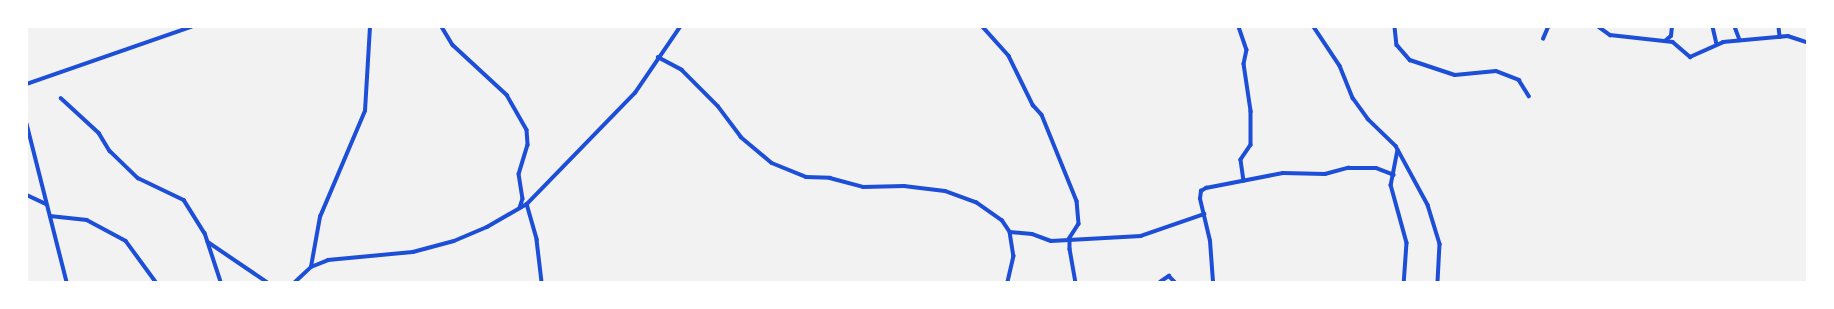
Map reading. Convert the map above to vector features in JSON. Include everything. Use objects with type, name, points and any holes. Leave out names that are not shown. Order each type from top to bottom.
[{"type":"street","points":[[27,84],[192,27]]},
{"type":"street","points":[[311,267],[320,217],[365,111],[370,27]]},
{"type":"street","points":[[442,27],[453,45],[507,95],[527,130],[528,145],[519,174],[523,199],[520,208]]},
{"type":"street","points":[[295,282],[311,267],[346,256],[413,252],[434,247],[487,227],[527,204],[635,93],[658,57],[680,27]]},
{"type":"street","points":[[983,27],[1009,56],[1032,105],[1044,120],[1079,209],[1079,224],[1070,238],[1076,282]]},
{"type":"street","points":[[1239,27],[1247,50],[1244,64],[1251,111],[1251,145],[1241,160],[1244,181]]},
{"type":"street","points":[[1314,27],[1340,66],[1360,110],[1398,149],[1438,230],[1438,282]]},
{"type":"street","points":[[1395,27],[1397,44],[1410,60],[1456,75],[1496,71],[1519,80],[1529,96]]},
{"type":"street","points":[[1543,39],[1548,27]]},
{"type":"street","points":[[1599,27],[1610,35],[1666,40],[1678,44],[1692,57],[1718,44],[1740,40],[1794,36],[1807,42]]},
{"type":"street","points":[[1666,40],[1671,36],[1672,27]]},
{"type":"street","points":[[1713,27],[1718,44]]},
{"type":"street","points":[[1736,27],[1740,40]]},
{"type":"street","points":[[1779,27],[1780,37]]},
{"type":"street","points":[[658,57],[682,70],[718,106],[741,137],[772,163],[806,178],[830,178],[852,185],[904,186],[958,194],[1002,220],[1010,232],[1014,256],[1008,282]]},
{"type":"street","points":[[61,98],[99,133],[124,167],[146,183],[166,189],[184,200],[208,242],[221,282]]},
{"type":"street","points":[[27,124],[66,282]]},
{"type":"street","points":[[1398,149],[1392,194],[1407,243],[1404,282]]},
{"type":"street","points":[[1213,282],[1201,191],[1283,173],[1325,174],[1348,168],[1376,168],[1394,175]]},
{"type":"street","points":[[27,195],[46,204]]},
{"type":"street","points":[[527,204],[537,240],[542,282]]},
{"type":"street","points":[[1010,232],[1032,234],[1051,241],[1070,238],[1141,236],[1204,214]]},
{"type":"street","points":[[50,216],[87,220],[126,241],[156,282]]},
{"type":"street","points":[[208,242],[267,282]]},
{"type":"street","points":[[1160,282],[1169,276],[1175,282]]}]
